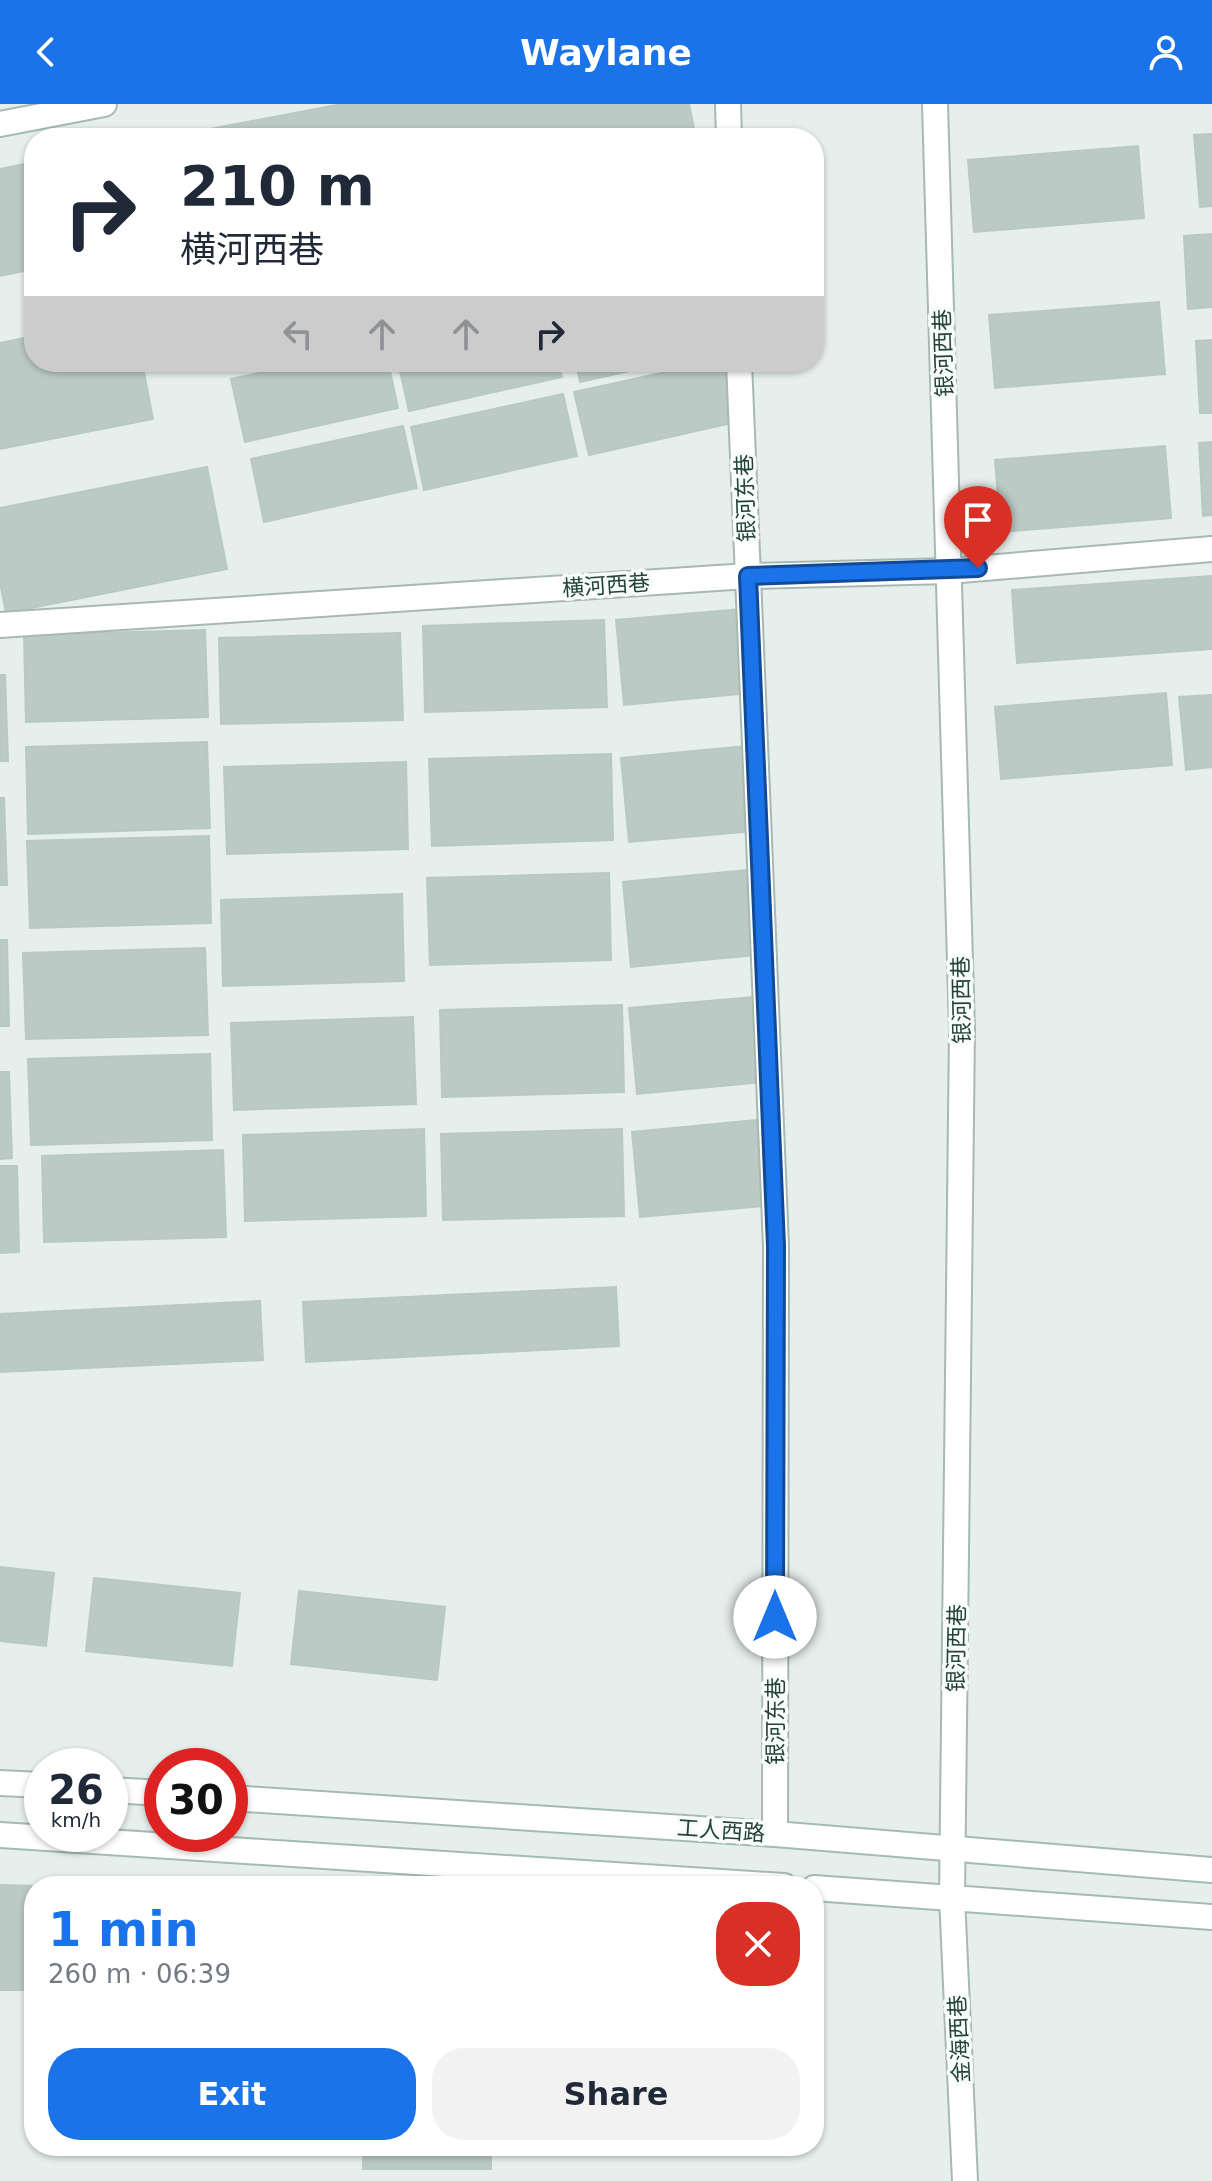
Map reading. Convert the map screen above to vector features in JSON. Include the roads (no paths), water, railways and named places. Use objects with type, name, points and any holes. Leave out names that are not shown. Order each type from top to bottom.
[{"type":"street","points":[[0,124],[104,104]]},
{"type":"street","points":[[728,104],[729,128]]},
{"type":"street","name":"银河西巷","points":[[935,104],[962,1030],[952,1897]]},
{"type":"street","name":"银河东巷","points":[[739,372],[776,1246],[775,1834]]},
{"type":"street","name":"横河西巷","points":[[0,625],[748,576],[949,571],[1212,549]]},
{"type":"street","points":[[0,1783],[24,1784]]},
{"type":"street","name":"工人西路","points":[[248,1799],[775,1834],[1212,1870]]},
{"type":"street","points":[[0,1835],[630,1876]]},
{"type":"street","points":[[824,1889],[1212,1917]]},
{"type":"street","name":"金海西巷","points":[[952,1897],[965,2181]]}]
